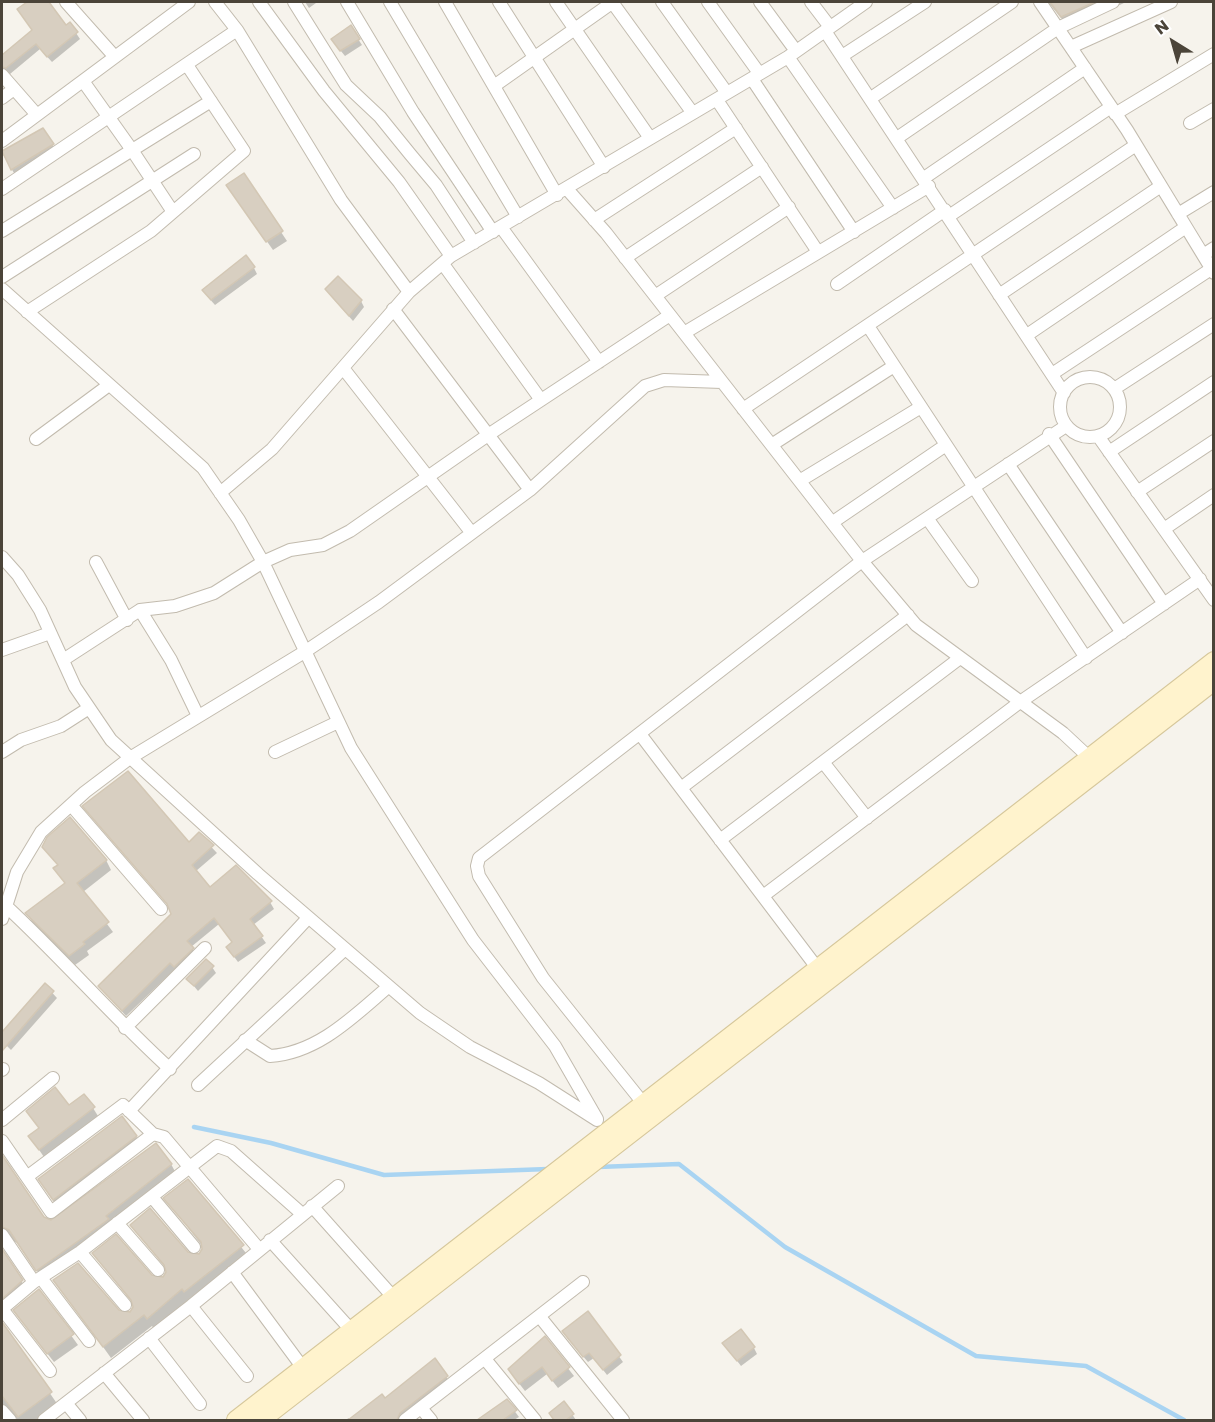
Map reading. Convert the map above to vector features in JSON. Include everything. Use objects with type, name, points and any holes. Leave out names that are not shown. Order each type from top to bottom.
[{"type":"street","points":[[66,2],[115,57]]},
{"type":"street","points":[[2,141],[189,2]]},
{"type":"street","points":[[215,2],[237,30],[340,200],[409,292]]},
{"type":"street","points":[[259,2],[324,91],[399,182],[447,260],[541,400]]},
{"type":"street","points":[[294,2],[346,85],[380,117],[436,185],[474,243]]},
{"type":"street","points":[[347,2],[413,112],[497,230],[599,362]]},
{"type":"street","points":[[390,2],[518,218]]},
{"type":"street","points":[[445,2],[494,86],[562,192],[594,220],[626,258],[862,561],[916,625],[1063,733],[1095,763]]},
{"type":"street","points":[[499,2],[604,167]]},
{"type":"street","points":[[556,2],[650,138]]},
{"type":"street","points":[[494,86],[613,2],[692,112]]},
{"type":"street","points":[[662,2],[722,96],[736,128],[818,252]]},
{"type":"street","points":[[708,2],[854,231]]},
{"type":"street","points":[[760,2],[893,208]]},
{"type":"street","points":[[811,2],[842,56],[1064,393]]},
{"type":"street","points":[[220,493],[272,449],[393,309],[409,292],[447,260],[792,54],[866,2]]},
{"type":"street","points":[[842,56],[925,2]]},
{"type":"street","points":[[871,98],[1012,2]]},
{"type":"street","points":[[1040,2],[1136,145],[1186,227],[1208,252],[1212,271],[1052,374]]},
{"type":"street","points":[[897,138],[1058,28],[1113,2]]},
{"type":"street","points":[[1071,47],[1171,2]]},
{"type":"street","points":[[2,189],[109,119],[237,30]]},
{"type":"street","points":[[837,284],[1113,110],[1214,54]]},
{"type":"street","points":[[27,312],[151,231],[244,151],[187,65]]},
{"type":"street","points":[[684,333],[893,208],[1085,68]]},
{"type":"street","points":[[2,75],[37,115]]},
{"type":"street","points":[[82,81],[132,150],[172,212]]},
{"type":"street","points":[[2,98],[14,89]]},
{"type":"street","points":[[2,231],[211,102]]},
{"type":"street","points":[[1190,123],[1214,110]]},
{"type":"street","points":[[594,220],[736,128]]},
{"type":"street","points":[[743,409],[975,256],[1136,145]]},
{"type":"street","points":[[2,277],[194,154]]},
{"type":"street","points":[[626,258],[762,167]]},
{"type":"street","points":[[999,295],[1161,186]]},
{"type":"street","points":[[1178,214],[1214,192]]},
{"type":"street","points":[[655,296],[789,207]]},
{"type":"street","points":[[1027,335],[1186,227]]},
{"type":"street","points":[[2,290],[202,468],[220,493],[263,562],[351,748],[473,940],[555,1046],[607,1136]]},
{"type":"street","points":[[393,309],[530,490]]},
{"type":"street","points":[[63,660],[140,610],[175,606],[214,593],[263,562],[290,550],[323,545],[350,531],[488,435],[670,315]]},
{"type":"street","points":[[1114,389],[1214,324]]},
{"type":"street","points":[[868,326],[1086,658]]},
{"type":"street","points":[[773,444],[894,366]]},
{"type":"street","points":[[343,368],[471,532]]},
{"type":"street","points":[[1083,378],[1094,378],[1114,389],[1119,399],[1120,411],[1116,422],[1108,431],[1098,436],[1086,437],[1066,426],[1061,415],[1061,404],[1064,393],[1072,384],[1083,378]]},
{"type":"street","points":[[170,1069],[125,1028],[48,946],[3,912],[17,872],[41,832],[130,758],[306,651],[379,602],[530,490],[645,386],[664,380],[722,382]]},
{"type":"street","points":[[1109,452],[1214,382]]},
{"type":"street","points":[[36,439],[109,385]]},
{"type":"street","points":[[801,480],[921,407]]},
{"type":"street","points":[[643,1103],[543,978],[479,876],[477,866],[479,858],[862,561],[1066,426]]},
{"type":"street","points":[[1050,435],[1164,604]]},
{"type":"street","points":[[1098,436],[1214,600]]},
{"type":"street","points":[[1137,492],[1214,441]]},
{"type":"street","points":[[833,522],[946,445]]},
{"type":"street","points":[[1008,464],[1122,633]]},
{"type":"street","points":[[1164,529],[1214,495]]},
{"type":"street","points":[[927,518],[972,581]]},
{"type":"street","points":[[2,556],[18,575],[50,633],[75,687],[111,740],[388,987],[470,1047],[538,1083],[607,1136]]},
{"type":"street","points":[[96,562],[127,620]]},
{"type":"street","points":[[763,896],[1020,702],[1200,579]]},
{"type":"street","points":[[140,610],[171,660],[198,716]]},
{"type":"street","points":[[681,788],[908,615]]},
{"type":"street","points":[[2,650],[50,633]]},
{"type":"street","points":[[720,840],[960,658]]},
{"type":"street","points":[[607,1136],[1095,763],[1214,661]]},
{"type":"street","points":[[261,1420],[557,1181],[643,1103],[818,969],[1095,763],[1214,681]]},
{"type":"street","points":[[2,752],[21,740],[61,726],[89,708]]},
{"type":"street","points":[[275,752],[338,722]]},
{"type":"street","points":[[640,734],[818,969]]},
{"type":"street","points":[[823,762],[867,818]]},
{"type":"street","points":[[71,805],[161,909]]},
{"type":"street","points":[[129,1111],[308,918]]},
{"type":"street","points":[[125,1028],[205,948]]},
{"type":"street","points":[[198,1085],[345,949]]},
{"type":"street","points":[[245,1040],[270,1056],[282,1055],[302,1048],[339,1028],[388,987]]},
{"type":"street","points":[[2,1120],[53,1078]]},
{"type":"street","points":[[28,1176],[123,1105],[153,1134],[164,1137],[259,1249]]},
{"type":"street","points":[[2,1142],[28,1176],[51,1212],[153,1134]]},
{"type":"street","points":[[50,1371],[2,1309],[37,1280],[80,1252],[152,1197],[188,1166],[217,1146],[231,1151],[307,1209],[394,1298]]},
{"type":"street","points":[[236,1420],[394,1298],[557,1181]]},
{"type":"street","points":[[44,1420],[338,1186]]},
{"type":"street","points":[[152,1197],[194,1247]]},
{"type":"street","points":[[117,1223],[158,1270]]},
{"type":"street","points":[[2,1235],[37,1280],[90,1341]]},
{"type":"street","points":[[270,1240],[352,1331]]},
{"type":"street","points":[[80,1252],[125,1305]]},
{"type":"street","points":[[232,1272],[303,1368]]},
{"type":"street","points":[[405,1420],[583,1282]]},
{"type":"street","points":[[190,1306],[247,1376]]},
{"type":"street","points":[[540,1317],[623,1420]]},
{"type":"street","points":[[149,1338],[200,1404]]},
{"type":"street","points":[[485,1359],[535,1420]]},
{"type":"street","points":[[104,1373],[143,1420]]},
{"type":"street","points":[[66,1403],[80,1420]]},
{"type":"street","points":[[421,1408],[431,1420]]},
{"type":"street","points":[[2,1411],[10,1420]]},
{"type":"building","points":[[27,2],[49,2],[66,25],[70,22],[78,32],[47,57],[36,44],[6,68],[2,67],[2,55],[32,30],[17,9]]},
{"type":"building","points":[[1050,2],[1095,2],[1061,17]]},
{"type":"building","points":[[351,25],[360,39],[340,51],[331,39]]},
{"type":"building","points":[[43,128],[54,144],[11,170],[2,151]]},
{"type":"building","points":[[244,173],[283,231],[266,242],[226,185]]},
{"type":"building","points":[[246,255],[255,267],[211,300],[202,290]]},
{"type":"building","points":[[338,276],[362,300],[349,316],[325,289]]},
{"type":"building","points":[[128,771],[189,842],[199,832],[214,845],[192,865],[210,887],[236,865],[272,901],[250,919],[263,936],[234,957],[226,947],[232,942],[214,918],[187,941],[194,948],[174,967],[170,963],[122,1011],[98,986],[171,914],[167,904],[82,806]]},
{"type":"building","points":[[70,817],[107,860],[77,883],[109,922],[69,956],[25,913],[65,883],[53,868],[58,865],[42,847],[47,837]]},
{"type":"building","points":[[206,959],[214,966],[194,986],[186,979]]},
{"type":"building","points":[[45,983],[54,991],[2,1051],[2,1032]]},
{"type":"building","points":[[55,1087],[69,1105],[84,1094],[95,1107],[39,1150],[28,1136],[39,1128],[26,1111]]},
{"type":"building","points":[[122,1116],[137,1136],[53,1200],[38,1179]]},
{"type":"building","points":[[156,1143],[172,1164],[106,1216],[109,1219],[36,1271],[9,1230],[2,1227],[2,1155],[44,1217],[51,1220]]},
{"type":"building","points":[[188,1179],[244,1245],[184,1292],[182,1289],[147,1319],[144,1315],[103,1347],[53,1280],[78,1263],[119,1310],[130,1312],[133,1307],[131,1300],[92,1253],[116,1234],[152,1275],[163,1277],[166,1272],[164,1265],[130,1225],[150,1208],[188,1252],[199,1254],[202,1249],[201,1242],[163,1198]]},
{"type":"building","points":[[2,1249],[23,1280],[2,1299]]},
{"type":"building","points":[[39,1289],[74,1334],[47,1354],[13,1310]]},
{"type":"building","points":[[588,1311],[621,1355],[603,1370],[589,1353],[583,1357],[562,1331]]},
{"type":"building","points":[[2,1322],[52,1392],[18,1417],[2,1396]]},
{"type":"building","points":[[741,1329],[755,1347],[737,1361],[722,1343]]},
{"type":"building","points":[[545,1336],[570,1367],[552,1381],[542,1367],[519,1384],[508,1369]]},
{"type":"building","points":[[435,1358],[448,1376],[400,1413],[397,1420],[348,1420],[382,1394],[385,1398]]},
{"type":"building","points":[[507,1399],[517,1410],[503,1420],[477,1420]]},
{"type":"building","points":[[564,1401],[574,1414],[566,1420],[554,1420],[549,1413]]},
{"type":"waterway","points":[[194,1127],[271,1143],[384,1175],[548,1169]]},
{"type":"waterway","points":[[598,1167],[679,1164],[785,1247],[976,1356],[1086,1366],[1184,1420]]}]
